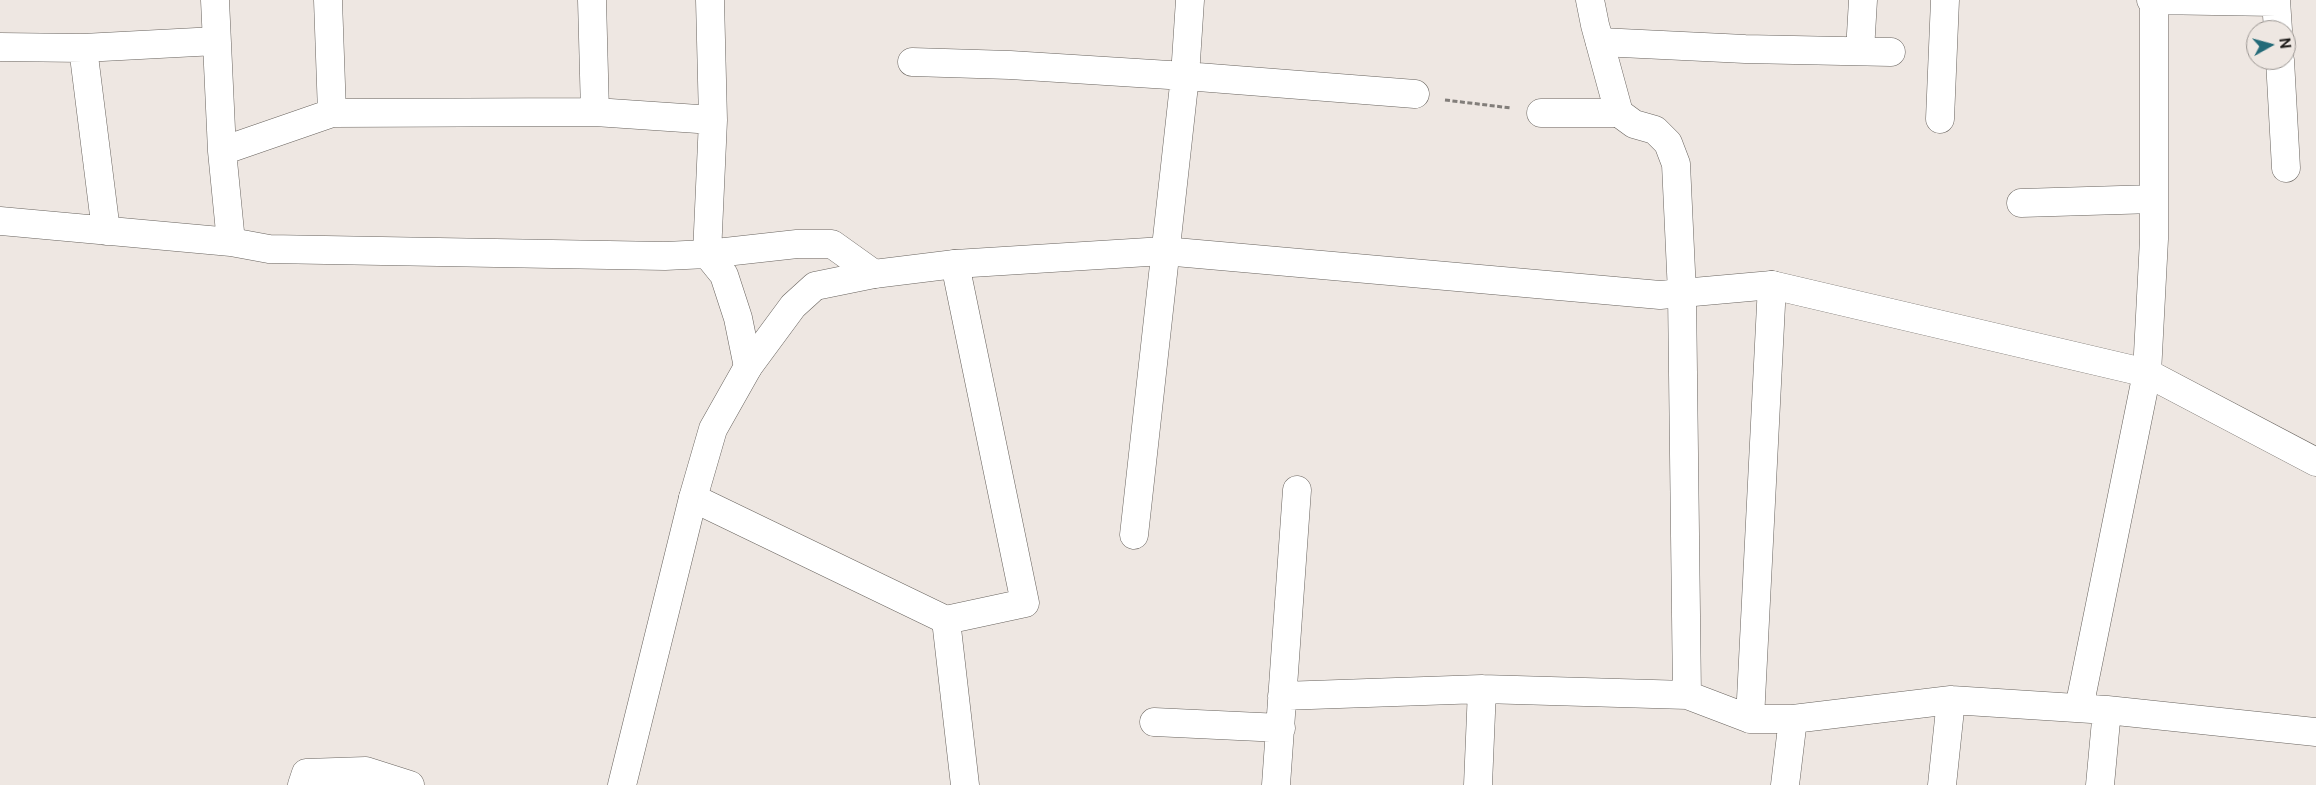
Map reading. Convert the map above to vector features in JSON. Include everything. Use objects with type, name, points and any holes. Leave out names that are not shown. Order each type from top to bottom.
[{"type":"street","points":[[215,0],[222,151],[231,242]]},
{"type":"street","points":[[328,0],[332,114]]},
{"type":"street","points":[[592,0],[595,112]]},
{"type":"street","points":[[710,0],[712,120],[707,254],[724,275],[738,318],[748,367]]},
{"type":"street","points":[[1134,535],[1164,251],[1185,76],[1190,0]]},
{"type":"street","points":[[1590,0],[1619,113]]},
{"type":"street","points":[[1860,51],[1863,0]]},
{"type":"street","points":[[1940,119],[1945,0]]},
{"type":"street","points":[[2079,708],[2146,373],[2154,239],[2153,0],[2276,1],[2277,20]]},
{"type":"street","points":[[0,47],[83,48],[216,41]]},
{"type":"street","points":[[1600,42],[1745,49],[1891,52]]},
{"type":"street","points":[[83,48],[106,231]]},
{"type":"street","points":[[912,62],[1010,65],[1185,76],[1415,94]]},
{"type":"street","points":[[2281,70],[2286,168]]},
{"type":"street","points":[[222,151],[332,114],[595,112],[712,120]]},
{"type":"street","points":[[1541,114],[1619,113],[1634,124],[1655,130],[1668,143],[1676,164],[1682,293],[1687,695]]},
{"type":"street","points":[[2021,203],[2154,199]]},
{"type":"street","points":[[0,221],[231,242],[278,249],[665,256],[707,254],[797,244],[832,244],[874,274]]},
{"type":"street","points":[[622,785],[693,498],[713,429],[748,367],[793,306],[815,286],[874,274],[955,264],[1164,251],[1645,294],[1682,293],[1772,285],[2146,373],[2316,462]]},
{"type":"street","points":[[693,498],[946,620],[1025,603],[955,264]]},
{"type":"street","points":[[1750,719],[1772,285]]},
{"type":"street","points":[[1276,785],[1297,490]]},
{"type":"street","points":[[946,620],[965,785]]},
{"type":"street","points":[[1478,785],[1482,689]]},
{"type":"street","points":[[1282,696],[1482,689],[1687,695],[1750,719],[1793,719],[1951,700],[2107,710],[2316,732]]},
{"type":"street","points":[[1942,785],[1951,700]]},
{"type":"street","points":[[2100,785],[2107,710]]},
{"type":"street","points":[[1785,785],[1793,719]]},
{"type":"street","points":[[1154,722],[1281,728]]},
{"type":"street","points":[[302,785],[306,773],[366,771],[410,785]]},
{"type":"path","points":[[1442,99],[1541,114]]}]
